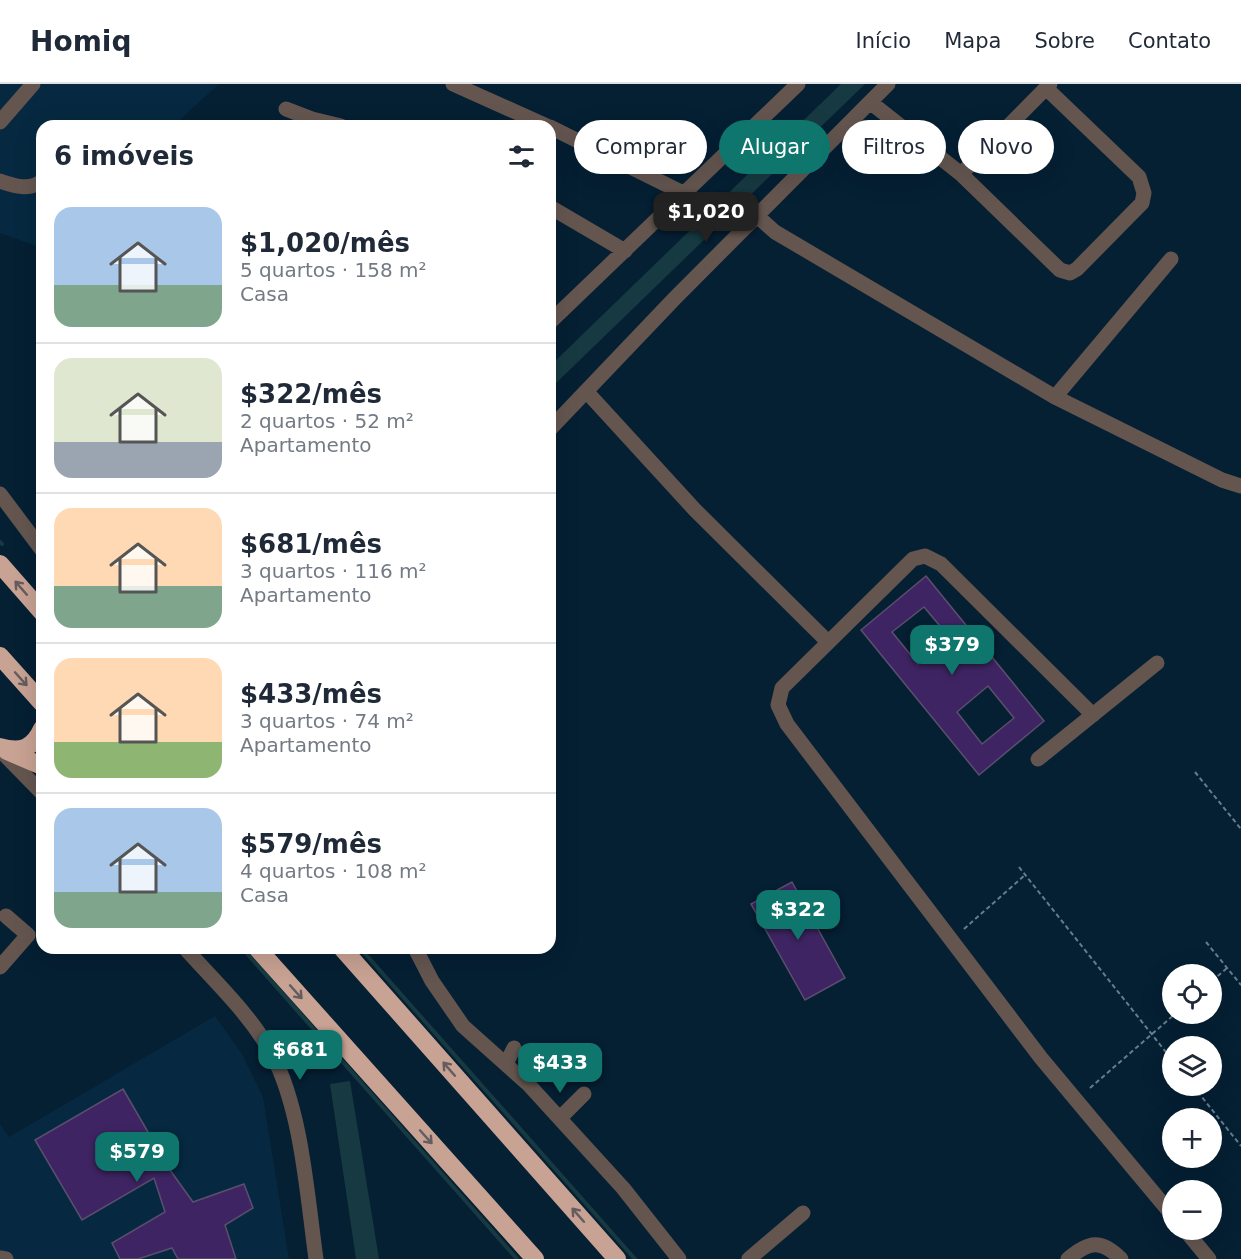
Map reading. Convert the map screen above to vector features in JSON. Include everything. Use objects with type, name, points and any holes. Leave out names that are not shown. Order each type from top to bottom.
[{"type":"highway","points":[[0,564],[36,605]]},
{"type":"highway","points":[[0,656],[36,696]]},
{"type":"highway","points":[[36,739],[26,749],[11,750],[0,747],[36,764]]},
{"type":"highway","points":[[262,954],[535,1259]]},
{"type":"highway","points":[[347,954],[617,1259]]},
{"type":"street","points":[[0,122],[33,84]]},
{"type":"street","points":[[453,84],[533,120]]},
{"type":"street","points":[[556,316],[798,84]]},
{"type":"street","points":[[556,423],[756,215],[888,84]]},
{"type":"street","points":[[961,174],[1060,270],[1070,273],[1077,269],[1142,203],[1144,193],[1139,177],[1048,86],[1014,120]]},
{"type":"street","points":[[870,102],[958,172]]},
{"type":"street","points":[[286,109],[316,120]]},
{"type":"street","points":[[556,130],[683,194]]},
{"type":"street","points":[[0,181],[17,187],[36,185]]},
{"type":"street","points":[[556,210],[625,250]]},
{"type":"street","points":[[756,215],[775,232],[1054,397],[1222,480],[1241,486]]},
{"type":"street","points":[[1054,397],[1171,259]]},
{"type":"street","points":[[586,392],[695,510],[828,642]]},
{"type":"street","points":[[0,494],[36,541]]},
{"type":"street","points":[[1093,715],[941,564],[925,556],[913,559],[782,688],[778,705],[787,724],[1041,1058],[1162,1203]]},
{"type":"street","points":[[1038,759],[1157,663]]},
{"type":"street","points":[[0,750],[36,787]]},
{"type":"street","points":[[0,967],[28,935],[6,916]]},
{"type":"street","points":[[190,954],[250,1021],[272,1055],[288,1095],[300,1146],[316,1259]]},
{"type":"street","points":[[418,954],[432,981],[463,1026],[529,1085],[560,1118],[623,1188],[679,1259]]},
{"type":"street","points":[[506,1064],[514,1048]]},
{"type":"street","points":[[560,1118],[584,1094]]},
{"type":"street","points":[[749,1259],[803,1213]]},
{"type":"street","points":[[1193,1240],[1209,1259]]},
{"type":"street","points":[[1068,1259],[1092,1244],[1107,1246],[1121,1259]]},
{"type":"street","points":[[0,1258],[6,1259]]},
{"type":"path","points":[[1195,772],[1241,829]]},
{"type":"path","points":[[1019,867],[1162,1047]]},
{"type":"path","points":[[964,929],[1025,874]]},
{"type":"path","points":[[1206,942],[1241,985]]},
{"type":"path","points":[[1222,972],[1227,968]]},
{"type":"path","points":[[1237,981],[1241,978]]},
{"type":"path","points":[[1090,1088],[1164,1024]]},
{"type":"path","points":[[1201,1096],[1241,1146]]},
{"type":"shaded area","points":[[0,84],[219,84],[180,120],[36,120],[36,246],[0,233]]},
{"type":"shaded area","points":[[841,84],[865,84],[828,120],[804,120]]},
{"type":"shaded area","points":[[748,174],[772,174],[556,383],[556,360]]},
{"type":"shaded area","points":[[215,1016],[242,1054],[263,1097],[289,1259],[0,1259],[0,1124],[9,1137]]},
{"type":"shaded area","points":[[350,1081],[379,1259],[356,1259],[330,1084]]},
{"type":"building","points":[[926,576],[1044,721],[979,775],[861,630]],"holes":[[[924,607],[950,638],[918,664],[892,632]],[[988,686],[1014,718],[982,744],[957,712]]]},
{"type":"building","points":[[792,882],[845,978],[805,1000],[751,904]]},
{"type":"building","points":[[123,1089],[170,1170],[193,1202],[244,1184],[253,1208],[225,1225],[236,1259],[178,1259],[172,1248],[138,1259],[120,1259],[112,1243],[165,1212],[154,1178],[82,1220],[35,1140]]},
{"type":"waterway","points":[[247,954],[517,1259]]},
{"type":"waterway","points":[[365,954],[635,1259]]}]
